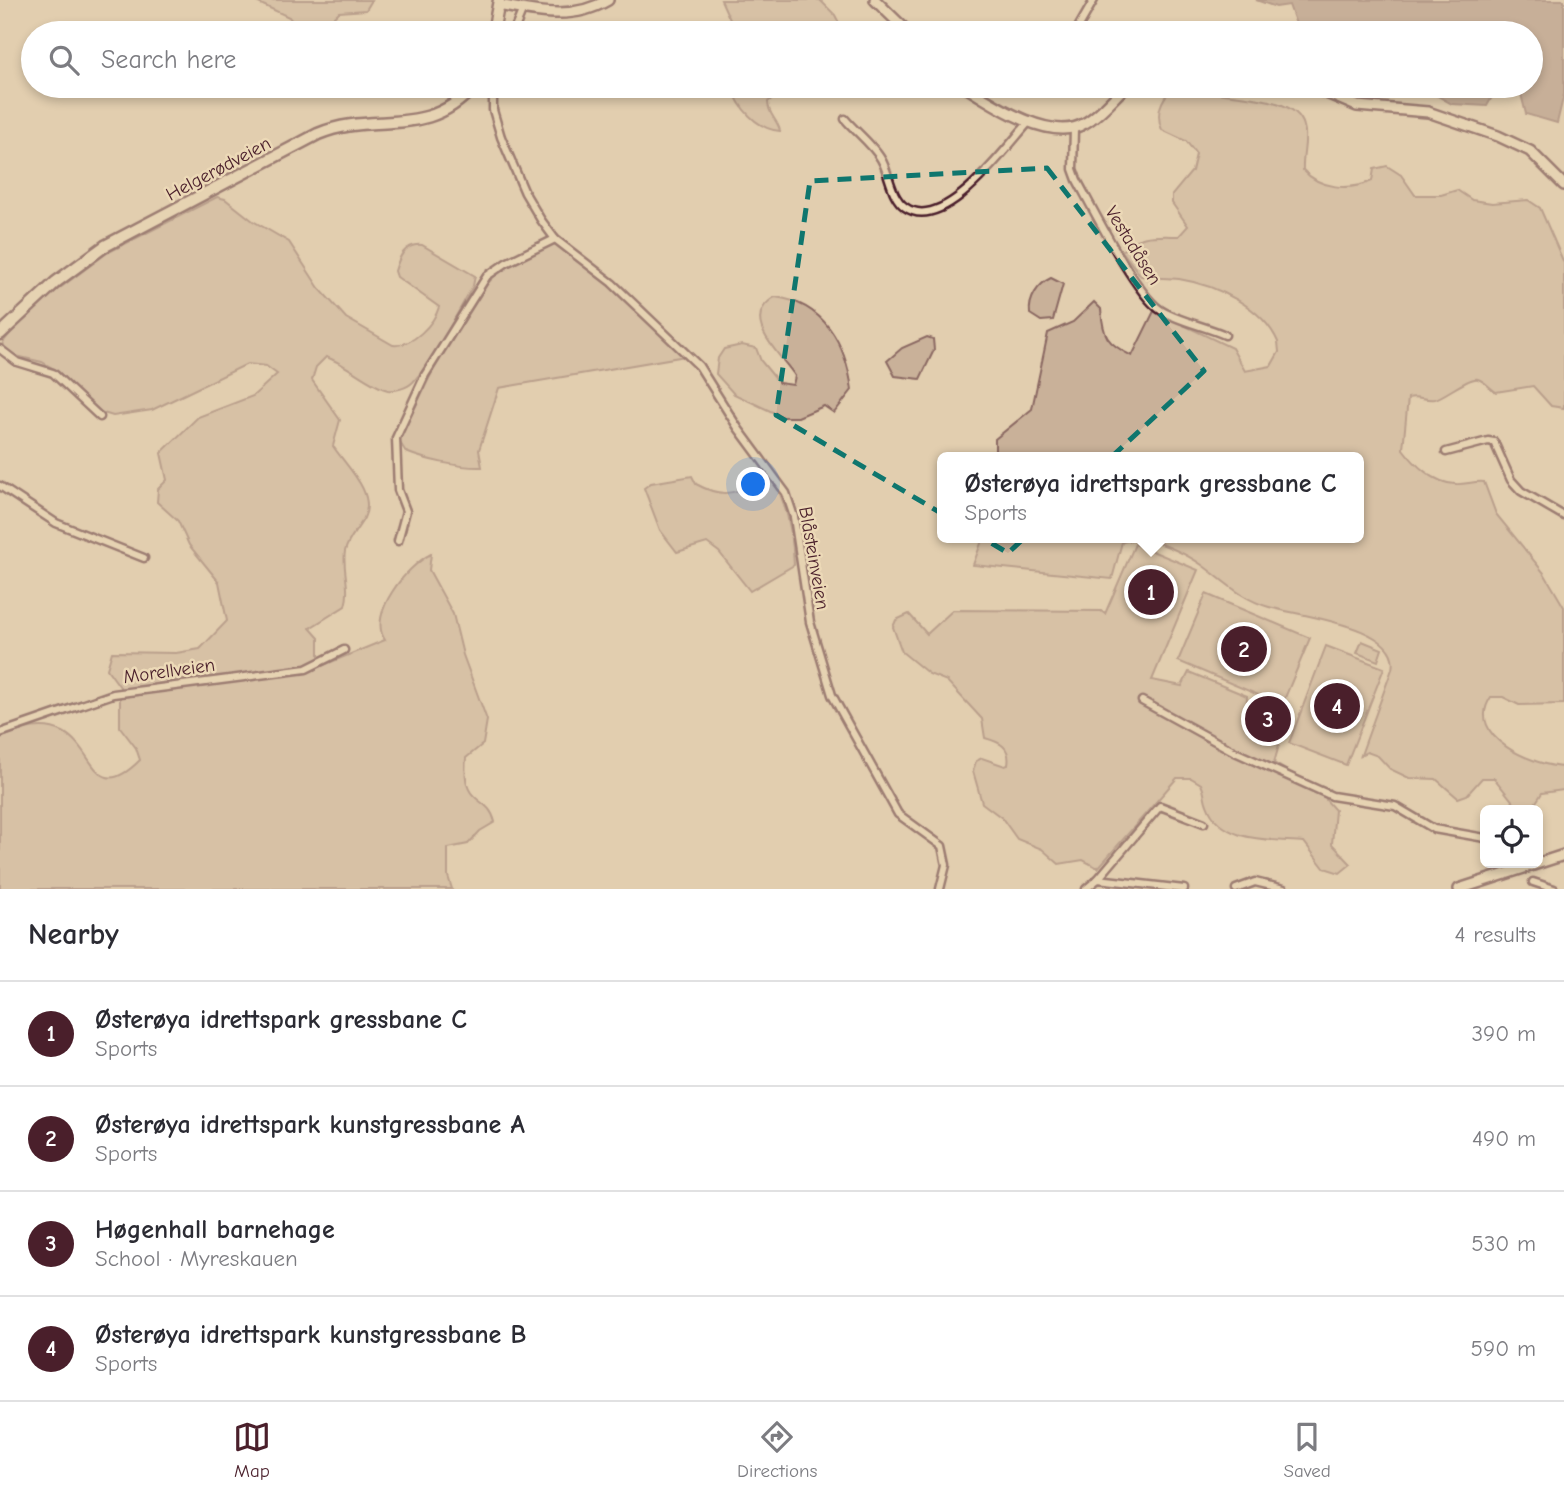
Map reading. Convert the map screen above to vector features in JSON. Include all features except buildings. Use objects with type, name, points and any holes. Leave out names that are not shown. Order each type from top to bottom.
[{"type":"main road","points":[[495,21],[498,3]]},
{"type":"main road","name":"Helgerødveien","points":[[0,334],[56,282],[105,246],[300,143],[327,130],[351,123],[404,123],[420,119],[452,105],[460,98]]},
{"type":"street","points":[[498,3],[523,9],[570,14],[585,11],[608,0]]},
{"type":"street","points":[[874,0],[896,21]]},
{"type":"street","points":[[1082,21],[1094,0]]},
{"type":"street","points":[[518,21],[523,9]]},
{"type":"street","name":"Blåsteinveien","points":[[493,98],[493,110],[511,164],[541,220],[555,239],[612,283],[699,366],[738,428],[786,493],[799,545],[810,622],[832,695],[898,814],[942,846],[946,865],[940,889]]},
{"type":"street","points":[[986,98],[1029,122],[1053,129],[1074,128],[1093,117],[1113,98]]},
{"type":"street","points":[[1338,98],[1357,106],[1428,112],[1499,136],[1530,151],[1564,185]]},
{"type":"street","points":[[845,119],[881,159],[890,184],[904,207],[932,213],[942,209],[968,189],[1029,122]]},
{"type":"street","name":"Vestadåsen","points":[[1074,128],[1073,169],[1077,180],[1124,262],[1153,304],[1169,315],[1224,335]]},
{"type":"street","points":[[398,541],[406,510],[398,490],[396,438],[425,375],[487,276],[506,262],[555,239]]},
{"type":"street","points":[[0,349],[17,362],[53,373],[100,417]]},
{"type":"street","points":[[1446,452],[1488,441],[1494,442],[1511,480],[1521,491],[1564,516]]},
{"type":"street","points":[[0,486],[56,523],[144,558]]},
{"type":"street","name":"Morellveien","points":[[0,733],[113,695],[306,669],[344,650]]},
{"type":"street","points":[[1142,701],[1236,752],[1332,796],[1395,806],[1434,829],[1480,837]]},
{"type":"street","points":[[1086,889],[1098,879],[1160,806],[1204,823]]},
{"type":"street","points":[[1543,860],[1564,855]]},
{"type":"street","points":[[1460,889],[1507,868]]},
{"type":"street","points":[[1098,879],[1184,889]]},
{"type":"street","points":[[1533,881],[1554,889]]},
{"type":"street","points":[[1236,889],[1255,882],[1284,889]]},
{"type":"highlighted area","points":[[1047,168],[1204,371],[1008,553],[776,415],[810,181]]},
{"type":"shaded area","points":[[252,0],[372,0],[366,10],[339,12],[330,21],[292,21],[289,17]]},
{"type":"shaded area","points":[[721,0],[820,0],[838,21],[731,21]]},
{"type":"shaded area","points":[[1256,0],[1564,0],[1564,94],[1557,123],[1526,114],[1522,98],[1543,98],[1543,21],[1295,21],[1289,5],[1276,7]]},
{"type":"shaded area","points":[[737,98],[772,98],[768,102],[780,131],[756,122]]},
{"type":"shaded area","points":[[1164,98],[1253,98],[1271,101],[1298,115],[1305,131],[1303,170],[1318,181],[1335,186],[1354,186],[1372,181],[1374,169],[1387,166],[1401,175],[1415,195],[1441,195],[1457,190],[1472,200],[1492,203],[1528,200],[1540,208],[1564,263],[1564,408],[1551,406],[1533,386],[1496,392],[1482,381],[1474,379],[1435,399],[1408,398],[1403,449],[1432,477],[1447,483],[1484,482],[1496,514],[1544,573],[1564,607],[1564,704],[1519,705],[1503,697],[1491,697],[1485,711],[1487,725],[1506,747],[1536,761],[1564,767],[1564,790],[1542,793],[1534,805],[1516,805],[1494,778],[1482,778],[1467,795],[1458,798],[1436,779],[1409,778],[1390,769],[1378,756],[1367,752],[1361,755],[1392,669],[1391,654],[1381,642],[1346,625],[1259,604],[1202,565],[1157,543],[1364,543],[1364,452],[995,452],[995,439],[1032,409],[1048,333],[1073,322],[1094,302],[1101,309],[1103,326],[1111,343],[1132,356],[1154,311],[1232,348],[1245,371],[1271,366],[1279,352],[1278,342],[1271,329],[1250,308],[1208,286],[1174,278],[1141,276],[1122,251],[1141,238],[1179,236],[1188,226],[1172,203],[1172,195],[1192,171],[1196,154],[1186,141],[1162,130],[1159,112]]},
{"type":"shaded area","points":[[1441,98],[1491,98],[1487,106],[1452,104]]},
{"type":"shaded area","points":[[217,197],[225,199],[253,221],[289,242],[319,288],[346,318],[393,345],[400,345],[415,338],[432,320],[439,307],[397,277],[395,271],[407,249],[422,245],[475,276],[473,286],[437,349],[408,386],[394,390],[381,388],[326,357],[316,367],[312,380],[340,420],[333,446],[363,489],[367,509],[345,551],[345,606],[310,628],[319,638],[319,657],[324,665],[385,640],[381,617],[385,605],[401,580],[431,554],[429,570],[453,614],[463,655],[487,720],[483,744],[466,758],[466,774],[471,793],[492,813],[495,822],[480,831],[468,844],[448,848],[448,876],[452,889],[0,889],[0,738],[31,728],[55,729],[74,740],[96,770],[104,776],[113,777],[125,773],[140,760],[136,748],[120,727],[120,687],[107,669],[112,652],[176,653],[200,649],[227,621],[219,582],[189,545],[178,521],[157,502],[158,489],[167,480],[161,453],[198,417],[253,396],[277,374],[266,366],[247,364],[152,410],[113,416],[100,412],[89,404],[59,372],[42,362],[16,356],[5,349],[3,342],[29,311],[107,253]]},
{"type":"shaded area","points":[[559,243],[618,292],[685,356],[499,388],[479,450],[482,467],[444,463],[406,452],[399,441],[402,434],[444,348],[483,289],[506,266],[531,250]]},
{"type":"shaded area","points":[[1051,278],[1063,284],[1053,320],[1041,321],[1030,314],[1032,298],[1038,288]]},
{"type":"shaded area","points":[[775,297],[807,308],[830,328],[838,342],[852,390],[834,413],[824,406],[798,417],[783,417],[734,394],[716,374],[718,358],[724,349],[742,345],[756,348],[761,361],[779,383],[793,385],[795,376],[773,348],[761,326],[760,316],[764,306]]},
{"type":"shaded area","points":[[927,337],[933,339],[934,350],[920,379],[895,376],[887,361],[902,348]]},
{"type":"shaded area","points":[[766,473],[770,474],[785,506],[794,565],[750,591],[719,552],[707,543],[677,552],[660,530],[644,488],[651,483],[692,476],[696,484],[725,493],[740,489]]},
{"type":"shaded area","points":[[981,543],[1122,543],[1112,579],[973,565]]},
{"type":"shaded area","points":[[1135,544],[1198,570],[1152,680],[1182,686],[1189,672],[1247,696],[1246,723],[1279,745],[1274,763],[1312,785],[1329,789],[1326,800],[1335,810],[1332,844],[1351,864],[1340,873],[1324,868],[1304,842],[1248,837],[1223,827],[1207,805],[1201,784],[1191,778],[1177,778],[1098,868],[1083,860],[1059,864],[1042,849],[1017,839],[1002,818],[982,803],[973,771],[976,761],[982,758],[1005,766],[1008,765],[1008,754],[1003,746],[985,738],[982,719],[947,681],[929,674],[902,652],[893,627],[896,620],[909,614],[927,634],[953,610],[1101,611],[1105,614]]},
{"type":"shaded area","points":[[1206,594],[1310,638],[1282,705],[1178,661]]},
{"type":"shaded area","points":[[1362,641],[1382,649],[1378,661],[1357,653]]},
{"type":"shaded area","points":[[1326,646],[1384,668],[1346,765],[1289,743]]},
{"type":"place","name":"Østerøya idrettspark gressbane C","points":[[1151,592]]},
{"type":"place","name":"Østerøya idrettspark kunstgressbane A","points":[[1244,649]]},
{"type":"place","name":"Østerøya idrettspark kunstgressbane B","points":[[1337,706]]},
{"type":"place","name":"Høgenhall barnehage","points":[[1268,719]]}]
